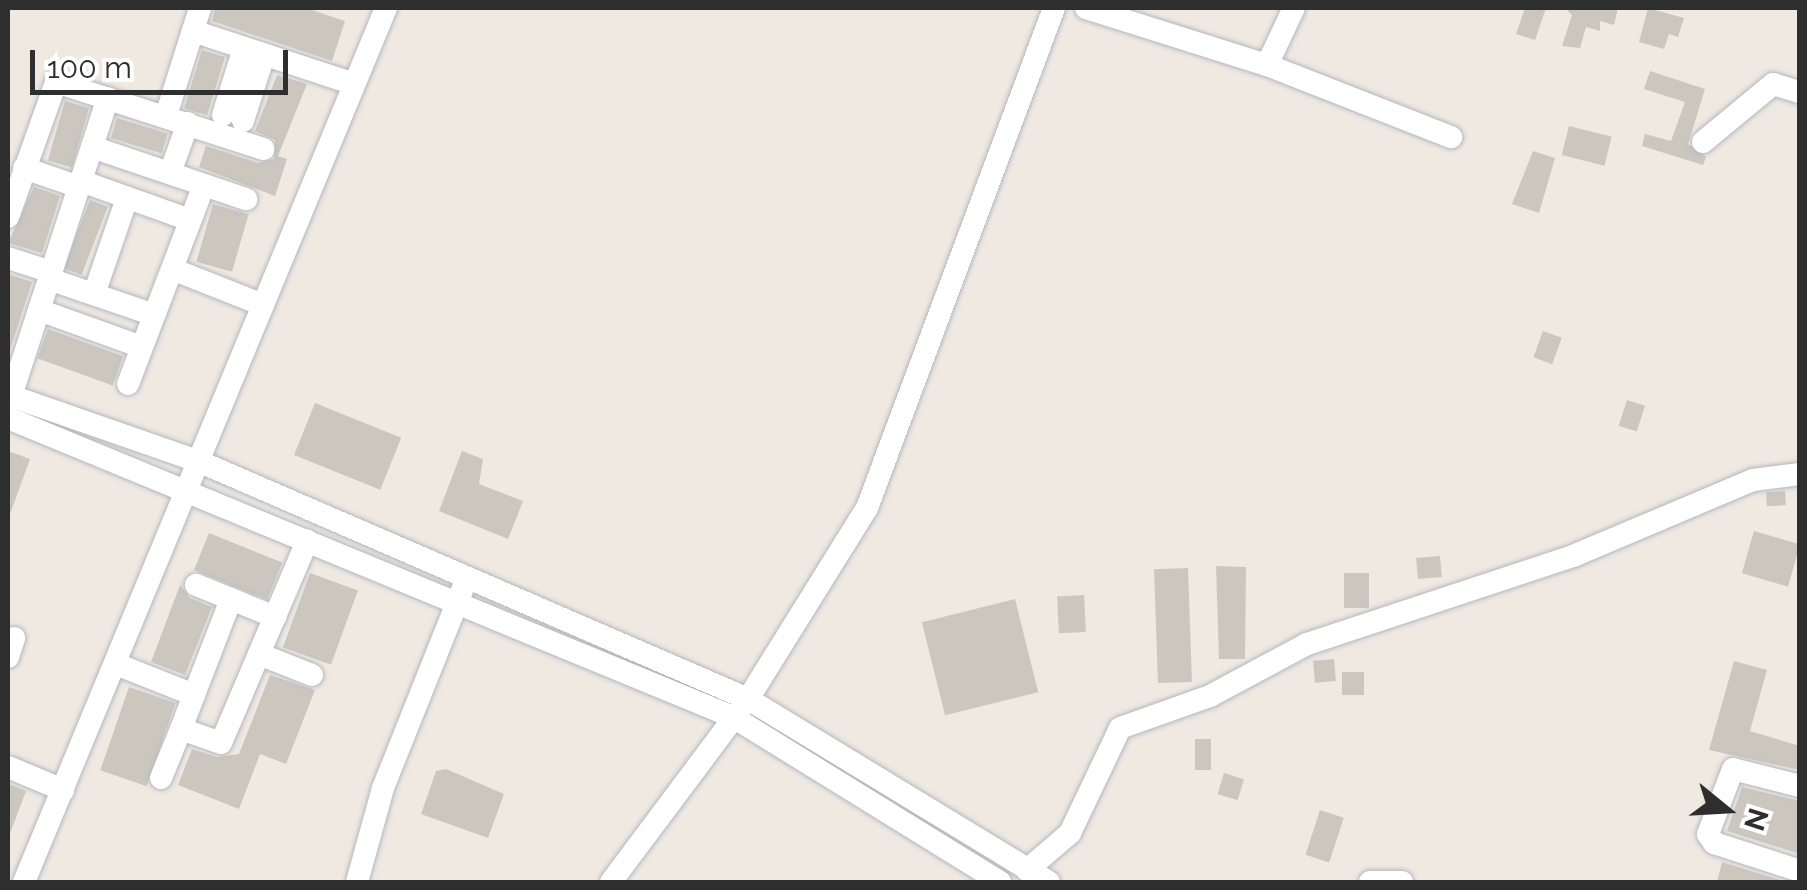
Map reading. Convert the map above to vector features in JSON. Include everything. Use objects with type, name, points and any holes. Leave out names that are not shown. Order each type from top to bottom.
[{"type":"street","points":[[169,106],[200,8]]},
{"type":"street","points":[[24,882],[386,8]]},
{"type":"street","points":[[611,882],[741,708],[866,508],[1054,8]]},
{"type":"street","points":[[1086,8],[1267,65],[1450,137]]},
{"type":"street","points":[[1267,65],[1294,8]]},
{"type":"street","points":[[192,32],[354,84]]},
{"type":"street","points":[[233,118],[254,51]]},
{"type":"street","points":[[8,218],[54,84],[264,148]]},
{"type":"street","points":[[1703,142],[1774,84],[1800,92]]},
{"type":"street","points":[[9,403],[108,98]]},
{"type":"street","points":[[170,174],[188,122]]},
{"type":"street","points":[[92,147],[246,199]]},
{"type":"street","points":[[24,168],[190,220]]},
{"type":"street","points":[[128,384],[204,185]]},
{"type":"street","points":[[94,294],[127,198]]},
{"type":"street","points":[[8,258],[154,315]]},
{"type":"street","points":[[172,269],[263,305]]},
{"type":"street","points":[[39,310],[142,348]]},
{"type":"street","points":[[9,403],[307,541],[462,591]]},
{"type":"street","points":[[9,403],[198,462],[462,591],[741,708],[1049,882]]},
{"type":"street","points":[[1027,870],[1070,833],[1120,728],[1210,696],[1307,644],[1573,556],[1753,480],[1800,474]]},
{"type":"street","points":[[181,730],[223,741],[307,541]]},
{"type":"street","points":[[196,585],[275,617]]},
{"type":"street","points":[[357,882],[382,788],[462,591]]},
{"type":"street","points":[[162,778],[231,599]]},
{"type":"street","points":[[259,654],[312,675]]},
{"type":"street","points":[[116,664],[194,695]]},
{"type":"street","points":[[741,708],[1000,882]]},
{"type":"street","points":[[8,767],[63,790]]},
{"type":"street","points":[[1800,786],[1733,769],[1708,834],[1714,843],[1800,870]]},
{"type":"street","points":[[1370,882],[1402,882]]},
{"type":"building","points":[[215,8],[306,8],[345,21],[332,61],[212,21]]},
{"type":"building","points":[[1525,8],[1546,8],[1535,40],[1516,34]]},
{"type":"building","points":[[1565,8],[1618,8],[1614,25],[1600,21],[1600,31],[1586,27],[1580,48],[1562,46],[1572,15]]},
{"type":"building","points":[[1648,8],[1684,18],[1678,37],[1669,34],[1664,49],[1639,42]]},
{"type":"building","points":[[202,50],[225,57],[207,115],[184,108]]},
{"type":"building","points":[[1650,71],[1705,89],[1688,144],[1706,157],[1703,165],[1642,146],[1645,134],[1671,141],[1685,102],[1644,89]]},
{"type":"building","points":[[277,75],[307,84],[278,156],[287,159],[275,196],[199,167],[206,146],[258,163],[274,159],[275,140],[255,131]]},
{"type":"building","points":[[65,101],[89,108],[72,167],[48,161]]},
{"type":"building","points":[[117,118],[168,133],[162,154],[111,138]]},
{"type":"building","points":[[1569,126],[1612,137],[1604,166],[1562,155]]},
{"type":"building","points":[[1533,151],[1555,158],[1539,213],[1512,204]]},
{"type":"building","points":[[34,187],[60,196],[42,253],[8,243]]},
{"type":"building","points":[[90,200],[108,207],[82,275],[64,268]]},
{"type":"building","points":[[213,204],[249,214],[232,272],[196,262]]},
{"type":"building","points":[[8,274],[32,282],[10,350],[8,349]]},
{"type":"building","points":[[48,329],[123,356],[113,385],[37,358]]},
{"type":"building","points":[[1543,331],[1562,338],[1552,364],[1533,357]]},
{"type":"building","points":[[1627,400],[1645,406],[1637,432],[1619,426]]},
{"type":"building","points":[[315,403],[401,438],[380,490],[294,455]]},
{"type":"building","points":[[8,451],[30,459],[9,517],[8,517]]},
{"type":"building","points":[[462,451],[483,459],[479,484],[523,501],[508,539],[439,511]]},
{"type":"building","points":[[1785,491],[1786,505],[1767,506],[1766,492]]},
{"type":"building","points":[[1754,531],[1800,544],[1788,587],[1742,573]]},
{"type":"building","points":[[209,533],[282,563],[267,600],[194,570]]},
{"type":"building","points":[[1440,556],[1442,577],[1418,579],[1416,558]]},
{"type":"building","points":[[1216,566],[1246,567],[1245,659],[1219,659]]},
{"type":"building","points":[[1188,568],[1192,682],[1158,683],[1154,569]]},
{"type":"building","points":[[310,573],[358,590],[331,665],[283,647]]},
{"type":"building","points":[[1344,573],[1369,573],[1369,608],[1344,608]]},
{"type":"building","points":[[180,585],[190,598],[212,607],[185,675],[151,662]]},
{"type":"building","points":[[1084,595],[1086,632],[1059,633],[1057,596]]},
{"type":"building","points":[[1015,599],[1038,692],[945,715],[922,622]]},
{"type":"building","points":[[1334,659],[1336,681],[1315,683],[1313,661]]},
{"type":"building","points":[[1734,661],[1767,670],[1750,731],[1800,746],[1800,770],[1709,750]]},
{"type":"building","points":[[1342,672],[1364,672],[1364,695],[1342,695]]},
{"type":"building","points":[[270,675],[315,690],[286,764],[260,754],[239,809],[178,785],[192,749],[217,757],[239,754]]},
{"type":"building","points":[[129,687],[175,703],[147,786],[100,770]]},
{"type":"building","points":[[1195,739],[1211,739],[1211,770],[1195,770]]},
{"type":"building","points":[[446,769],[504,794],[488,838],[421,814],[436,771]]},
{"type":"building","points":[[1224,773],[1244,779],[1238,800],[1218,794]]},
{"type":"building","points":[[9,784],[26,791],[9,836],[8,835]]},
{"type":"building","points":[[1742,787],[1800,801],[1800,854],[1727,831]]},
{"type":"building","points":[[1320,810],[1344,818],[1329,862],[1305,855]]},
{"type":"building","points":[[1722,862],[1783,881],[1783,882],[1717,882]]}]
